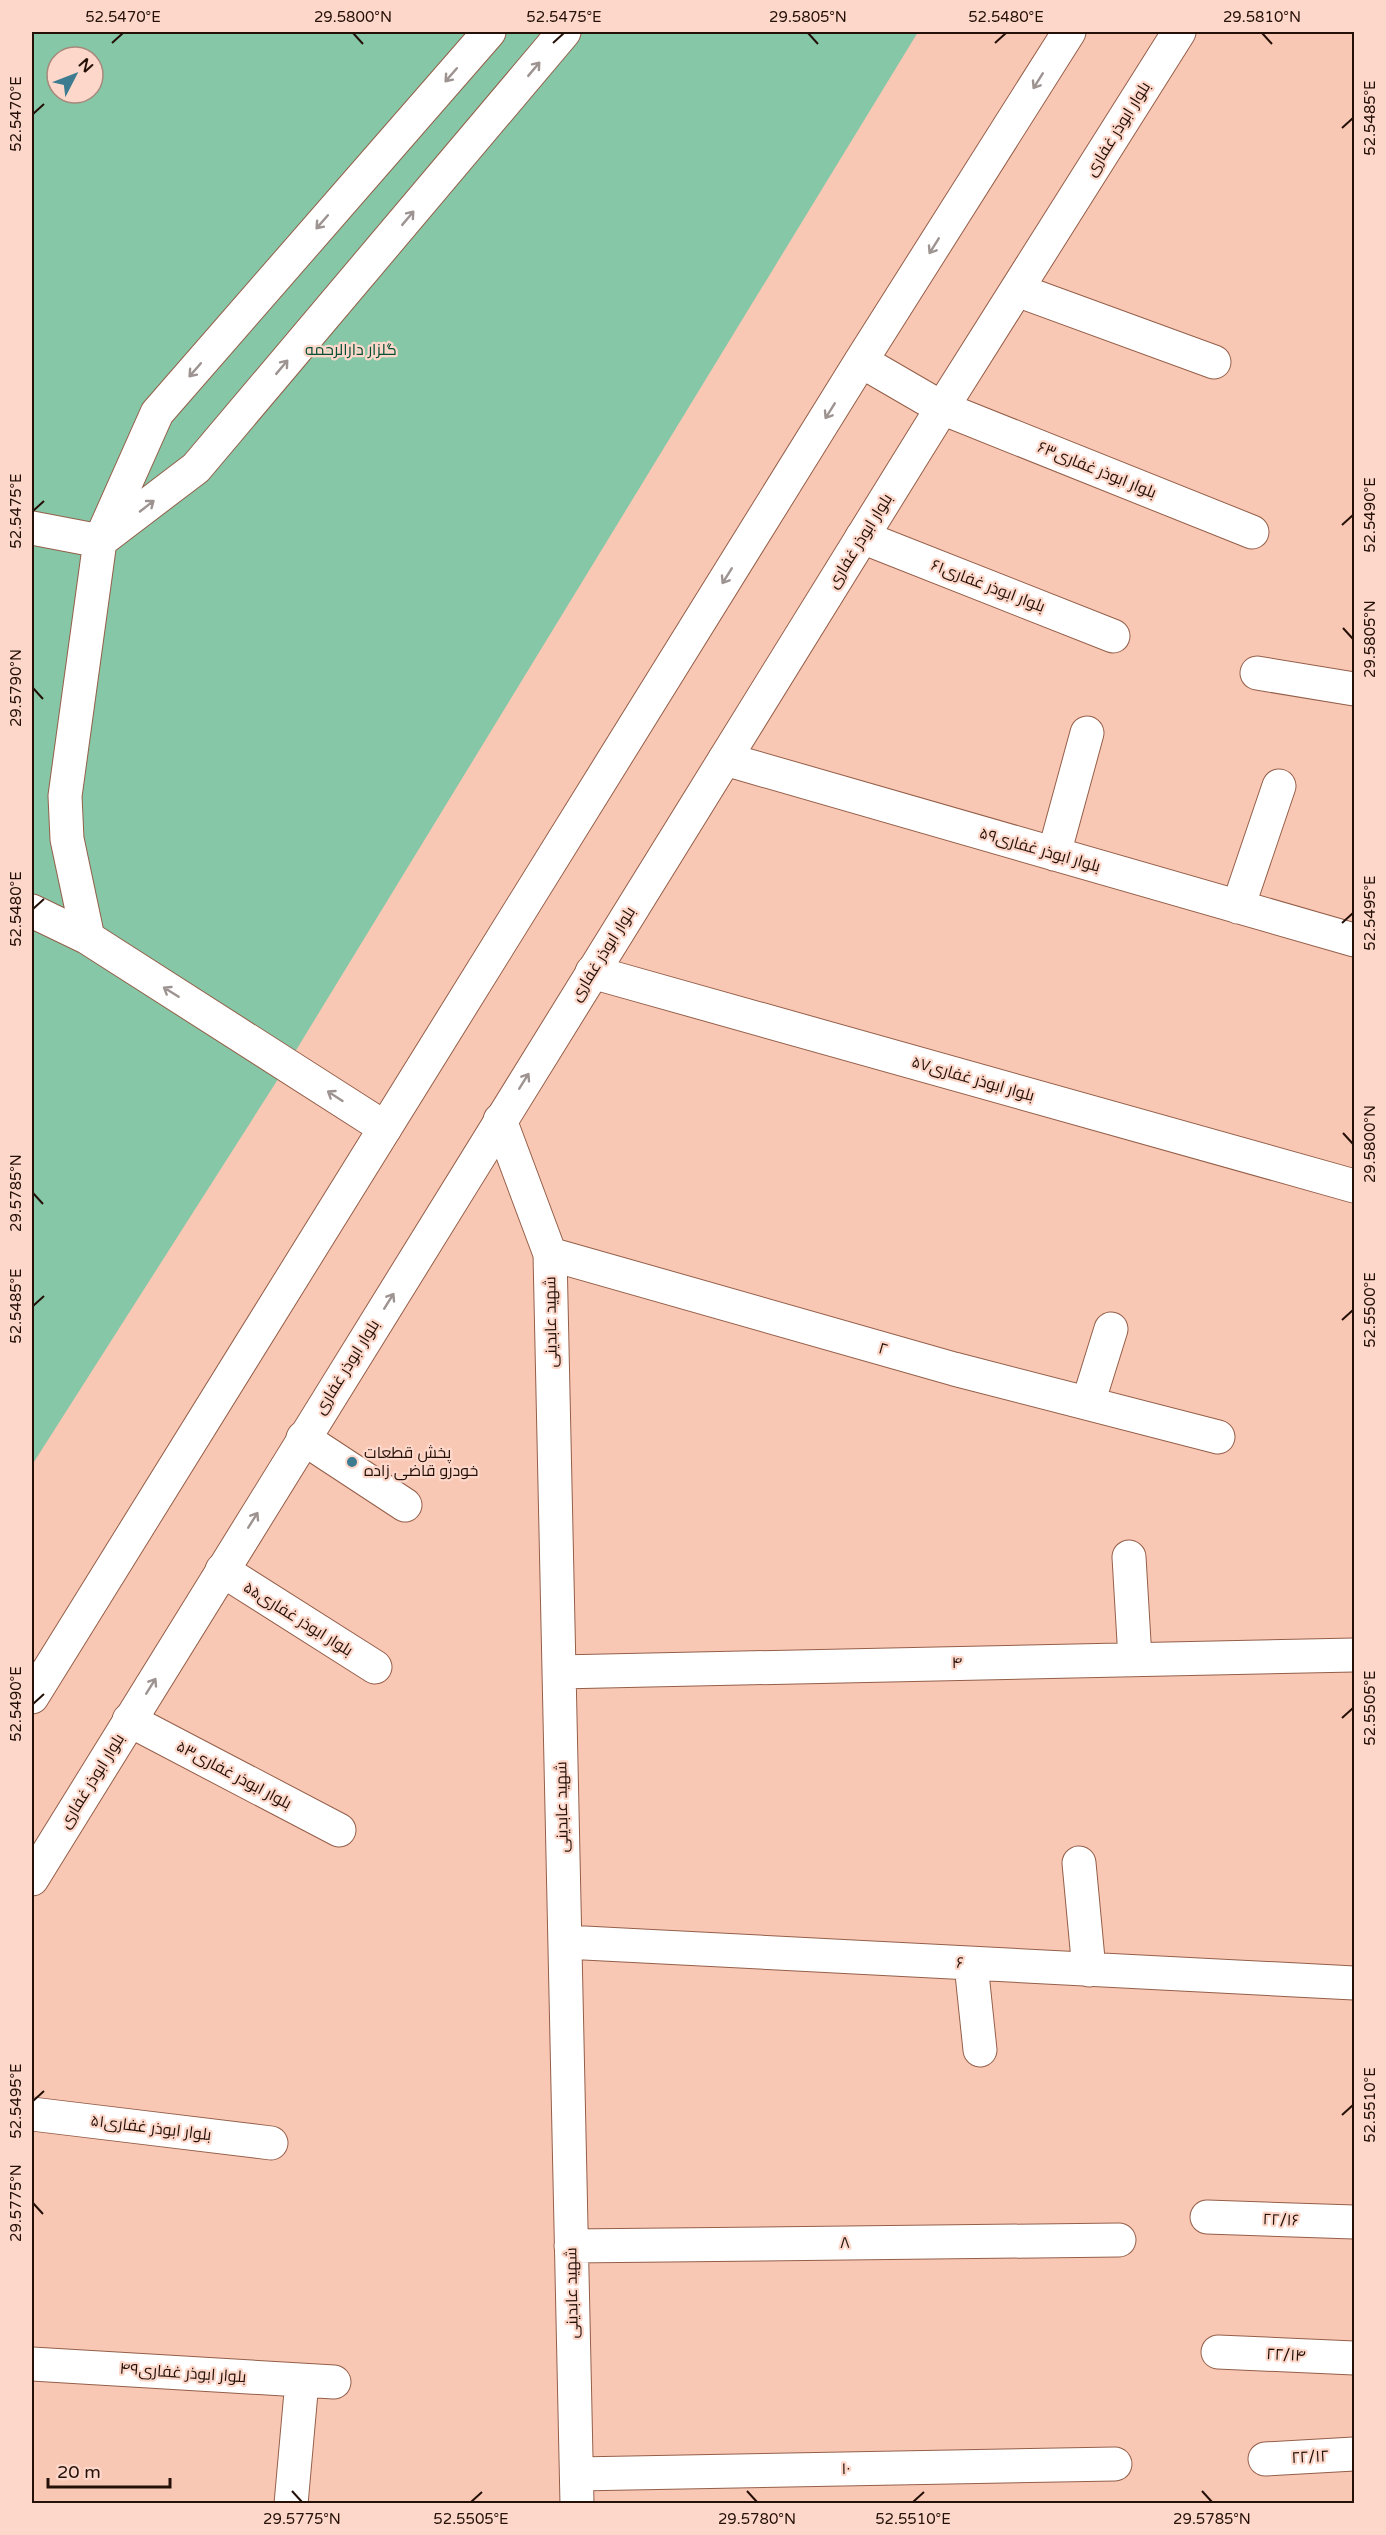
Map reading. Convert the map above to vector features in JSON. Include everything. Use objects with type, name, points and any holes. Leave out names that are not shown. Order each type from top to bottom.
[{"type":"street","points":[[88,938],[67,839],[65,796],[100,542],[157,413],[489,32]]},
{"type":"street","points":[[32,528],[100,542],[196,468],[564,32]]},
{"type":"street","points":[[32,1697],[861,361],[1069,32]]},
{"type":"street","name":"بلوار ابوذر غفاری","points":[[32,1879],[942,408],[1179,32]]},
{"type":"street","points":[[1017,290],[1214,362]]},
{"type":"street","name":"بلوار ابوذر غفاری۶۳","points":[[861,361],[942,408],[1252,532]]},
{"type":"street","name":"بلوار ابوذر غفاری۶۱","points":[[862,537],[1113,636]]},
{"type":"street","points":[[1257,673],[1354,689]]},
{"type":"street","points":[[1054,854],[1087,733]]},
{"type":"street","name":"بلوار ابوذر غفاری۵۹","points":[[725,759],[1354,940]]},
{"type":"street","points":[[1238,907],[1279,786]]},
{"type":"street","points":[[32,911],[88,938],[385,1128]]},
{"type":"street","points":[[32,938],[88,938]]},
{"type":"street","name":"بلوار ابوذر غفاری۵۷","points":[[592,972],[1354,1186]]},
{"type":"street","name":"شهید عابدینی","points":[[500,1120],[550,1254],[577,2489]]},
{"type":"street","name":"۲","points":[[550,1254],[954,1369],[1218,1437]]},
{"type":"street","points":[[1088,1403],[1111,1329]]},
{"type":"street","points":[[303,1438],[405,1504]]},
{"type":"street","points":[[1129,1557],[1135,1659]]},
{"type":"street","name":"۵۵بلوار ابوذر غفاری","points":[[222,1570],[375,1667]]},
{"type":"street","name":"۴","points":[[559,1672],[1354,1655]]},
{"type":"street","name":"بلوار ابوذر غفاری۵۳","points":[[129,1720],[339,1830]]},
{"type":"street","points":[[1079,1863],[1089,1970]]},
{"type":"street","name":"۶","points":[[565,1942],[1354,1983]]},
{"type":"street","points":[[971,1964],[980,2050]]},
{"type":"street","name":"بلوار ابوذر غفاری۵۱","points":[[32,2114],[270,2143]]},
{"type":"street","name":"۲۲/۱۶","points":[[1207,2217],[1354,2222]]},
{"type":"street","name":"۸","points":[[571,2246],[1119,2240]]},
{"type":"street","name":"۲۲/۱۴","points":[[1218,2352],[1354,2358]]},
{"type":"street","name":"بلوار ابوذر غفاری۴۹","points":[[32,2364],[318,2382],[291,2504]]},
{"type":"street","name":"۲۲/۱۲","points":[[1265,2459],[1354,2454]]},
{"type":"street","name":"۱۰","points":[[577,2489],[1115,2463]]},
{"type":"green space","name":"گلزار دارالرحمه","points":[[32,32],[918,32],[287,1065],[32,1465]]},
{"type":"place","name":"پخش قطعات خودرو قاضی زاده","points":[[352,1462]]}]
